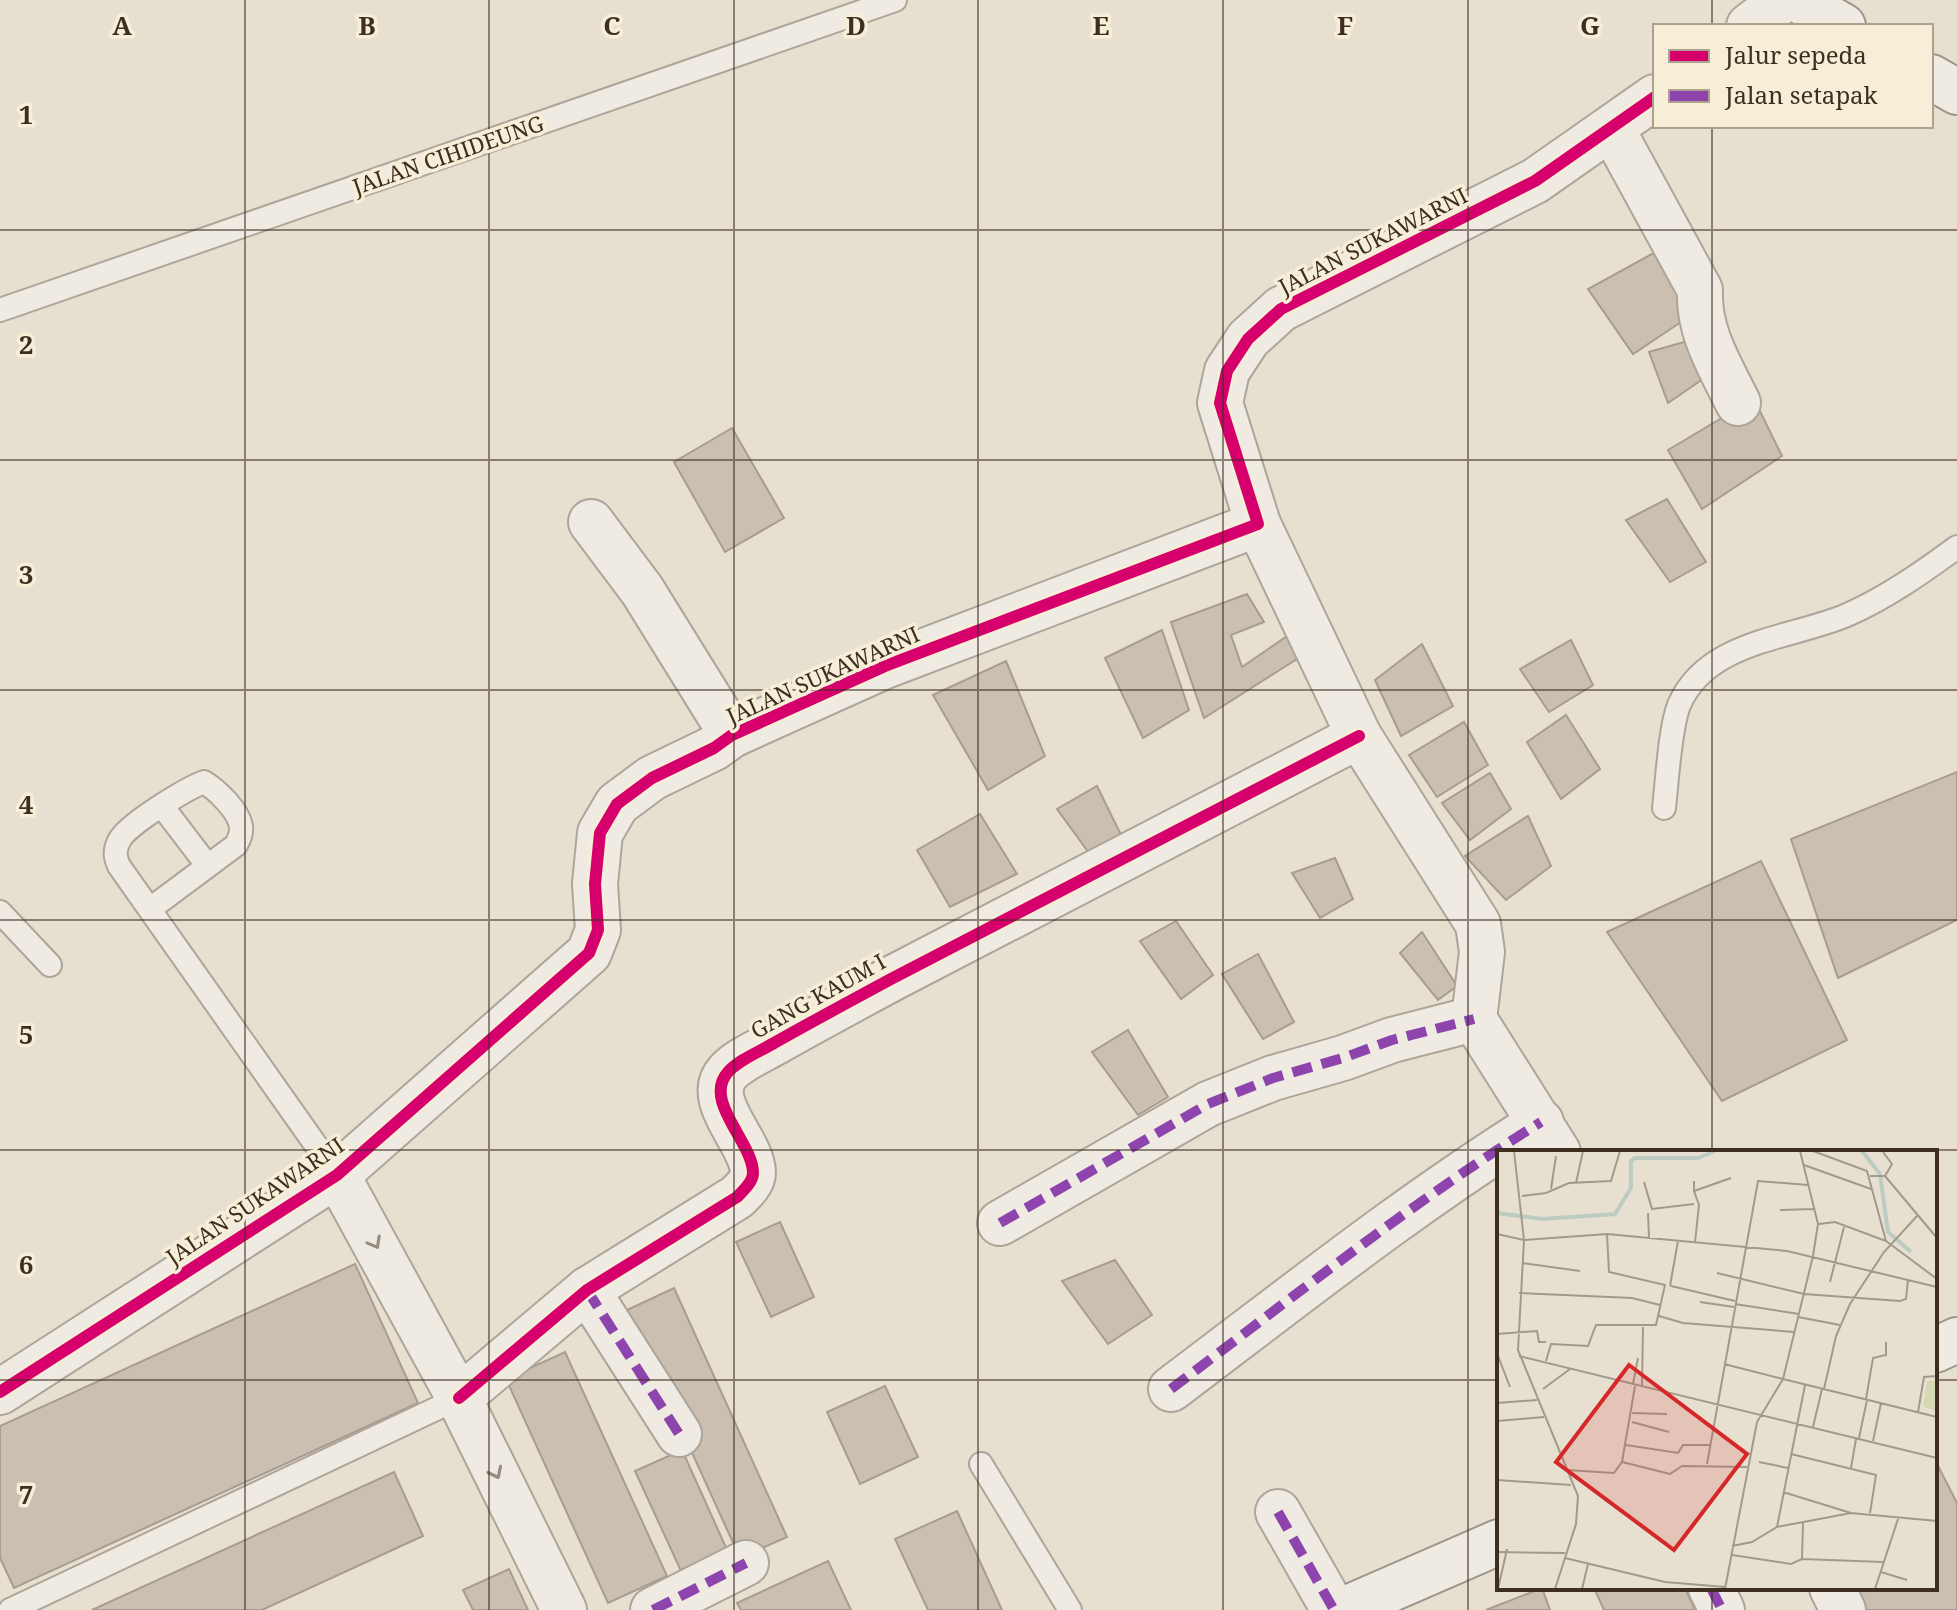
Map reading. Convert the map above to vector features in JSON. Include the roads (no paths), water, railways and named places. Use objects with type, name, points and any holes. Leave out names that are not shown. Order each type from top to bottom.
[{"type":"street","points":[[1752,24],[1783,0]]},
{"type":"street","points":[[1798,0],[1840,24]]},
{"type":"street","points":[[1933,78],[1957,92]]},
{"type":"street","name":"JALAN SUKAWARNI","points":[[0,1392],[337,1175],[589,953],[598,930],[595,884],[600,833],[617,804],[652,778],[714,748],[732,735],[885,666],[1258,524],[1220,403],[1227,371],[1248,339],[1281,309],[1535,181],[1653,98]]},
{"type":"street","points":[[1612,129],[1700,290],[1703,332],[1738,403]]},
{"type":"street","points":[[591,522],[642,590],[732,735]]},
{"type":"street","points":[[1258,524],[1359,736],[1478,924],[1482,952],[1474,1019],[1549,1137],[1500,1150]]},
{"type":"street","name":"GANG KAUM I","points":[[459,1398],[587,1290],[737,1197],[747,1187],[753,1174],[750,1160],[721,1100],[726,1074],[741,1062],[817,1018],[1359,736]]},
{"type":"street","points":[[1000,1223],[1208,1104],[1273,1078],[1392,1040],[1474,1019]]},
{"type":"street","points":[[1171,1389],[1432,1195],[1497,1151]]},
{"type":"street","points":[[337,1175],[459,1398],[564,1610]]},
{"type":"street","points":[[587,1290],[679,1434]]},
{"type":"street","points":[[1937,1349],[1957,1340]]},
{"type":"street","points":[[1278,1512],[1334,1610]]},
{"type":"street","points":[[1343,1610],[1497,1543]]},
{"type":"street","points":[[653,1610],[746,1563]]},
{"type":"street","points":[[1712,1590],[1722,1610]]},
{"type":"street","points":[[1833,1590],[1843,1610]]},
{"type":"lane","name":"JALAN CIHIDEUNG","points":[[0,310],[895,0]]},
{"type":"lane","points":[[1664,808],[1679,705],[1702,671],[1742,648],[1848,614],[1914,578],[1957,547]]},
{"type":"lane","points":[[150,909],[236,845],[241,834],[241,823],[216,789],[204,782],[188,788],[120,838],[115,855],[119,866],[337,1175]]},
{"type":"lane","points":[[162,806],[207,865]]},
{"type":"lane","points":[[0,912],[50,965]]},
{"type":"lane","points":[[10,1610],[459,1398]]},
{"type":"lane","points":[[981,1464],[1070,1610]]}]
